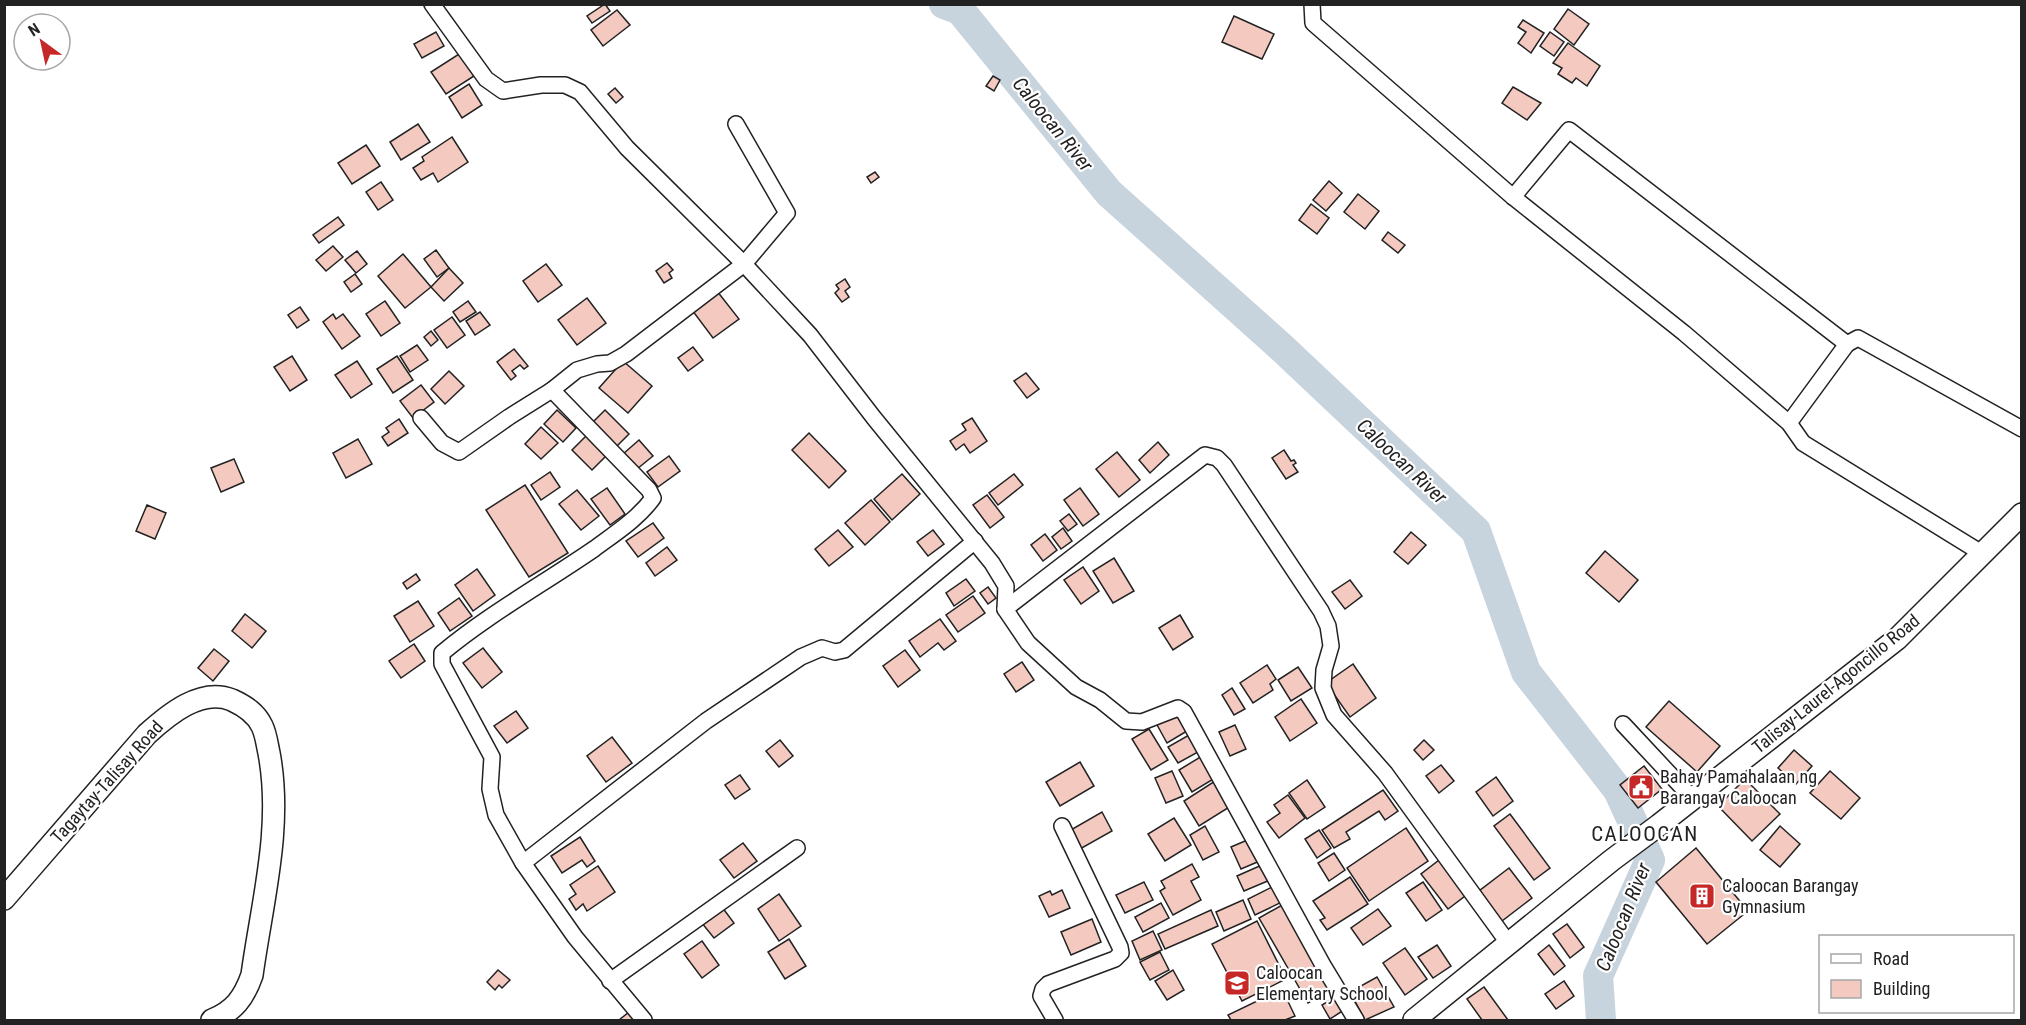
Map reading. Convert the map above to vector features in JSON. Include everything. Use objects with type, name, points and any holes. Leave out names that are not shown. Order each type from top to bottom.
[{"type":"main road","name":"Talisay-Laurel-Agoncillo Road","points":[[1414,1020],[1612,860],[1897,639],[2022,514]]},
{"type":"main road","name":"Tagaytay-Talisay Road","points":[[4,899],[147,734],[163,719],[183,706],[198,700],[214,698],[228,699],[250,709],[263,728],[272,768],[274,797],[270,854],[250,982],[230,1012],[212,1020]]},
{"type":"street","points":[[432,4],[486,79],[502,91],[541,85],[565,85],[580,92],[627,148],[744,264],[810,335],[874,418],[975,541],[1006,586],[1005,609],[1028,643],[1064,677],[1076,687],[1100,700],[1126,721],[1142,723],[1178,708],[1184,712],[1324,967],[1356,1020]]},
{"type":"street","points":[[1311,4],[1313,23],[1513,197],[1684,333],[1789,423],[1803,443],[1983,554]]},
{"type":"street","points":[[421,418],[442,443],[459,452],[552,390],[577,370],[610,363],[626,354],[744,264],[787,213],[736,124]]},
{"type":"street","points":[[1513,197],[1569,130],[1847,344]]},
{"type":"street","points":[[1789,423],[1847,344],[1858,338],[2022,429]]},
{"type":"street","points":[[552,390],[649,490],[653,498],[647,507],[612,536],[555,576],[468,631],[441,653],[442,664],[492,757],[490,789],[496,815],[523,863],[574,937],[644,1020]]},
{"type":"street","points":[[1005,609],[1205,455],[1217,458],[1224,465],[1321,611],[1328,626],[1331,646],[1324,670],[1323,688],[1334,715],[1385,773],[1509,944]]},
{"type":"street","points":[[523,863],[706,721],[801,657],[822,648],[835,652],[844,650],[975,541]]},
{"type":"street","points":[[1623,724],[1693,799]]},
{"type":"street","points":[[1055,1020],[1041,996],[1043,989],[1048,984],[1115,960],[1121,953],[1062,826]]},
{"type":"street","points":[[610,981],[797,848]]},
{"type":"building","points":[[605,4],[610,11],[592,23],[587,16]]},
{"type":"building","points":[[1568,9],[1589,24],[1574,45],[1554,29]]},
{"type":"building","points":[[617,10],[630,25],[603,46],[591,30]]},
{"type":"building","points":[[1234,16],[1274,34],[1262,59],[1222,42]]},
{"type":"building","points":[[1523,20],[1544,33],[1531,53],[1518,43],[1526,32],[1518,27]]},
{"type":"building","points":[[436,32],[444,46],[422,58],[414,44]]},
{"type":"building","points":[[1550,32],[1564,42],[1554,56],[1540,46]]},
{"type":"building","points":[[1568,43],[1600,66],[1587,86],[1576,78],[1572,83],[1558,74],[1562,68],[1553,63]]},
{"type":"building","points":[[459,54],[474,76],[446,94],[431,72]]},
{"type":"building","points":[[993,76],[1000,80],[994,91],[986,86]]},
{"type":"building","points":[[469,84],[482,105],[462,118],[449,97]]},
{"type":"building","points":[[1513,87],[1541,103],[1527,120],[1502,103]]},
{"type":"building","points":[[615,88],[623,97],[616,103],[608,94]]},
{"type":"building","points":[[418,124],[430,142],[401,160],[390,142]]},
{"type":"building","points":[[452,137],[468,162],[438,182],[433,173],[421,180],[413,168],[424,161],[422,157]]},
{"type":"building","points":[[366,145],[380,166],[352,184],[338,163]]},
{"type":"building","points":[[875,172],[879,177],[871,183],[867,177]]},
{"type":"building","points":[[1329,181],[1342,193],[1326,211],[1313,200]]},
{"type":"building","points":[[381,182],[393,200],[378,210],[366,192]]},
{"type":"building","points":[[1358,194],[1379,211],[1365,229],[1344,212]]},
{"type":"building","points":[[1311,204],[1329,218],[1317,234],[1299,220]]},
{"type":"building","points":[[338,217],[344,225],[319,243],[313,235]]},
{"type":"building","points":[[1388,232],[1405,245],[1398,253],[1382,240]]},
{"type":"building","points":[[333,246],[343,257],[326,271],[316,260]]},
{"type":"building","points":[[436,250],[449,268],[437,277],[424,259]]},
{"type":"building","points":[[357,251],[367,264],[356,273],[345,260]]},
{"type":"building","points":[[403,254],[431,287],[405,308],[378,276]]},
{"type":"building","points":[[667,263],[673,270],[669,273],[672,278],[664,283],[656,271]]},
{"type":"building","points":[[546,264],[562,285],[538,302],[523,281]]},
{"type":"building","points":[[449,268],[463,283],[444,301],[431,287]]},
{"type":"building","points":[[355,274],[362,284],[351,292],[344,282]]},
{"type":"building","points":[[845,279],[850,287],[845,291],[849,297],[842,302],[835,293],[839,289],[836,285]]},
{"type":"building","points":[[717,291],[739,319],[713,338],[692,310]]},
{"type":"building","points":[[587,298],[606,323],[577,345],[558,320]]},
{"type":"building","points":[[385,301],[400,323],[381,336],[366,314]]},
{"type":"building","points":[[468,301],[476,312],[460,322],[453,312]]},
{"type":"building","points":[[300,307],[309,320],[297,328],[288,315]]},
{"type":"building","points":[[480,312],[490,325],[475,335],[466,321]]},
{"type":"building","points":[[333,314],[336,319],[343,314],[360,336],[342,349],[323,322]]},
{"type":"building","points":[[452,317],[465,335],[447,348],[434,330]]},
{"type":"building","points":[[431,331],[438,340],[431,346],[424,337]]},
{"type":"building","points":[[417,345],[428,360],[410,372],[400,356]]},
{"type":"building","points":[[693,347],[703,360],[688,371],[678,358]]},
{"type":"building","points":[[514,349],[528,366],[524,369],[520,365],[512,371],[516,376],[511,380],[497,362]]},
{"type":"building","points":[[292,356],[307,380],[290,391],[274,367]]},
{"type":"building","points":[[397,356],[413,380],[393,393],[377,369]]},
{"type":"building","points":[[357,361],[372,384],[351,398],[335,375]]},
{"type":"building","points":[[623,361],[652,386],[628,413],[599,388]]},
{"type":"building","points":[[449,371],[464,386],[445,404],[431,389]]},
{"type":"building","points":[[1026,373],[1039,389],[1027,398],[1014,381]]},
{"type":"building","points":[[421,385],[434,402],[413,418],[400,401]]},
{"type":"building","points":[[557,410],[576,428],[563,442],[544,424]]},
{"type":"building","points":[[605,410],[629,434],[614,449],[590,425]]},
{"type":"building","points":[[972,418],[987,441],[970,453],[964,444],[956,450],[950,441],[966,430],[962,424]]},
{"type":"building","points":[[399,419],[408,433],[388,446],[382,437],[389,432],[386,428]]},
{"type":"building","points":[[541,427],[558,443],[541,459],[525,444]]},
{"type":"building","points":[[809,433],[846,471],[829,488],[792,450]]},
{"type":"building","points":[[586,436],[606,456],[592,470],[572,450]]},
{"type":"building","points":[[358,439],[372,464],[346,478],[333,453]]},
{"type":"building","points":[[639,440],[653,456],[637,469],[623,454]]},
{"type":"building","points":[[1158,442],[1169,455],[1150,473],[1139,460]]},
{"type":"building","points":[[1284,450],[1291,461],[1294,460],[1296,463],[1293,465],[1298,472],[1286,479],[1272,458]]},
{"type":"building","points":[[1117,452],[1140,480],[1119,497],[1096,469]]},
{"type":"building","points":[[669,456],[680,471],[658,487],[647,472]]},
{"type":"building","points":[[234,459],[244,482],[221,492],[211,468]]},
{"type":"building","points":[[550,472],[560,487],[541,500],[531,485]]},
{"type":"building","points":[[902,474],[920,494],[892,520],[874,499]]},
{"type":"building","points":[[1014,474],[1023,485],[998,505],[989,493]]},
{"type":"building","points":[[525,485],[568,553],[529,577],[486,510]]},
{"type":"building","points":[[607,488],[625,514],[610,525],[591,499]]},
{"type":"building","points":[[1080,488],[1099,514],[1083,526],[1064,500]]},
{"type":"building","points":[[577,490],[599,516],[581,530],[559,504]]},
{"type":"building","points":[[987,495],[1004,517],[990,528],[973,505]]},
{"type":"building","points":[[871,500],[890,522],[865,545],[845,523]]},
{"type":"building","points":[[147,505],[166,513],[155,539],[136,531]]},
{"type":"building","points":[[1069,514],[1077,524],[1068,531],[1060,521]]},
{"type":"building","points":[[653,523],[664,538],[638,557],[626,541]]},
{"type":"building","points":[[1063,528],[1072,541],[1061,549],[1052,537]]},
{"type":"building","points":[[838,530],[853,547],[829,566],[815,549]]},
{"type":"building","points":[[933,530],[944,544],[928,556],[917,542]]},
{"type":"building","points":[[1411,532],[1426,545],[1408,564],[1394,552]]},
{"type":"building","points":[[1045,534],[1057,550],[1043,561],[1031,545]]},
{"type":"building","points":[[667,547],[677,560],[655,576],[646,563]]},
{"type":"building","points":[[1605,551],[1638,580],[1619,602],[1586,573]]},
{"type":"building","points":[[1114,558],[1134,591],[1113,603],[1093,571]]},
{"type":"building","points":[[1083,567],[1099,591],[1081,604],[1064,580]]},
{"type":"building","points":[[477,569],[495,595],[473,611],[455,585]]},
{"type":"building","points":[[416,574],[420,580],[407,589],[403,583]]},
{"type":"building","points":[[966,579],[975,591],[954,606],[946,593]]},
{"type":"building","points":[[1350,580],[1362,596],[1345,609],[1332,592]]},
{"type":"building","points":[[988,587],[996,598],[988,604],[980,593]]},
{"type":"building","points":[[973,596],[985,613],[958,632],[946,615]]},
{"type":"building","points":[[459,598],[472,616],[450,631],[438,613]]},
{"type":"building","points":[[418,601],[434,626],[410,642],[394,616]]},
{"type":"building","points":[[245,614],[266,631],[252,648],[232,631]]},
{"type":"building","points":[[1180,615],[1193,637],[1173,650],[1159,628]]},
{"type":"building","points":[[940,619],[956,641],[944,650],[938,643],[920,657],[909,641]]},
{"type":"building","points":[[414,644],[425,661],[401,678],[389,661]]},
{"type":"building","points":[[483,648],[502,672],[482,688],[463,663]]},
{"type":"building","points":[[214,649],[229,661],[213,681],[198,668]]},
{"type":"building","points":[[905,650],[920,670],[898,687],[883,666]]},
{"type":"building","points":[[1022,662],[1034,680],[1016,692],[1004,674]]},
{"type":"building","points":[[1353,664],[1376,698],[1350,717],[1326,683]]},
{"type":"building","points":[[1267,665],[1276,679],[1270,684],[1273,690],[1253,703],[1240,683]]},
{"type":"building","points":[[1298,667],[1312,688],[1291,701],[1278,680]]},
{"type":"building","points":[[1232,688],[1245,709],[1234,715],[1222,695]]},
{"type":"building","points":[[1301,699],[1317,723],[1290,741],[1275,717]]},
{"type":"building","points":[[1669,701],[1720,746],[1697,772],[1646,727]]},
{"type":"building","points":[[516,711],[528,728],[507,743],[494,726]]},
{"type":"building","points":[[1171,717],[1186,718],[1187,731],[1167,743],[1156,723]]},
{"type":"building","points":[[1235,725],[1246,749],[1230,756],[1219,732]]},
{"type":"building","points":[[1149,729],[1168,760],[1151,770],[1132,739]]},
{"type":"building","points":[[1189,735],[1198,752],[1178,763],[1168,747]]},
{"type":"building","points":[[612,737],[632,763],[606,782],[587,756]]},
{"type":"building","points":[[780,740],[793,756],[779,767],[766,751]]},
{"type":"building","points":[[1424,740],[1434,750],[1423,760],[1414,750]]},
{"type":"building","points":[[1794,750],[1812,766],[1796,784],[1778,768]]},
{"type":"building","points":[[1202,756],[1215,778],[1192,792],[1179,770]]},
{"type":"building","points":[[1080,762],[1094,786],[1060,806],[1046,782]]},
{"type":"building","points":[[1441,765],[1454,781],[1439,793],[1426,776]]},
{"type":"building","name":"Bahay Pamahalaan ng Barangay Caloocan","points":[[1644,766],[1662,789],[1638,808],[1620,785]]},
{"type":"building","points":[[1172,771],[1183,796],[1166,803],[1155,778]]},
{"type":"building","points":[[1830,771],[1860,798],[1841,819],[1810,793]]},
{"type":"building","points":[[740,775],[750,789],[735,799],[725,785]]},
{"type":"building","points":[[1496,777],[1513,801],[1493,816],[1476,792]]},
{"type":"building","points":[[1745,779],[1780,814],[1752,841],[1718,806]]},
{"type":"building","points":[[1307,780],[1325,807],[1307,819],[1289,793]]},
{"type":"building","points":[[1215,781],[1231,806],[1199,826],[1184,801]]},
{"type":"building","points":[[1383,790],[1398,811],[1385,820],[1379,811],[1346,832],[1350,839],[1334,848],[1322,830]]},
{"type":"building","points":[[1288,795],[1305,818],[1279,838],[1267,822],[1280,813],[1274,805]]},
{"type":"building","points":[[1102,812],[1112,831],[1080,849],[1069,831]]},
{"type":"building","points":[[1510,814],[1550,868],[1534,880],[1494,826]]},
{"type":"building","points":[[1174,818],[1191,845],[1165,861],[1148,834]]},
{"type":"building","points":[[1205,826],[1219,852],[1203,860],[1190,835]]},
{"type":"building","points":[[1780,826],[1800,844],[1780,867],[1760,850]]},
{"type":"building","points":[[1406,828],[1428,861],[1369,901],[1347,868]]},
{"type":"building","points":[[1319,830],[1331,848],[1317,858],[1305,839]]},
{"type":"building","points":[[580,837],[595,861],[587,867],[582,860],[562,873],[551,856]]},
{"type":"building","points":[[1252,838],[1262,860],[1241,869],[1231,847]]},
{"type":"building","points":[[743,843],[757,861],[734,878],[720,860]]},
{"type":"building","name":"Caloocan Barangay Gymnasium","points":[[1696,848],[1748,911],[1707,944],[1656,882]]},
{"type":"building","points":[[1334,853],[1345,870],[1329,881],[1318,863]]},
{"type":"building","points":[[1443,857],[1469,893],[1448,909],[1421,874]]},
{"type":"building","points":[[1192,864],[1199,877],[1191,881],[1201,900],[1173,915],[1160,891],[1165,888],[1161,881]]},
{"type":"building","points":[[1264,864],[1270,880],[1244,891],[1237,876]]},
{"type":"building","points":[[598,866],[615,892],[587,911],[583,904],[576,910],[569,899],[576,894],[570,885]]},
{"type":"building","points":[[1509,868],[1532,898],[1502,921],[1479,891]]},
{"type":"building","points":[[1350,877],[1368,904],[1327,930],[1320,920],[1325,918],[1313,901]]},
{"type":"building","points":[[1144,882],[1153,900],[1125,913],[1116,895]]},
{"type":"building","points":[[1423,882],[1442,910],[1426,921],[1406,893]]},
{"type":"building","points":[[1276,885],[1284,901],[1255,915],[1248,899]]},
{"type":"building","points":[[1062,890],[1070,908],[1049,917],[1039,896],[1050,891],[1052,895]]},
{"type":"building","points":[[779,894],[801,926],[779,941],[758,909]]},
{"type":"building","points":[[1243,900],[1251,919],[1224,931],[1216,912]]},
{"type":"building","points":[[1161,903],[1169,918],[1143,932],[1135,917]]},
{"type":"building","points":[[1284,904],[1334,988],[1308,1003],[1259,918]]},
{"type":"building","points":[[722,907],[734,923],[714,938],[701,922]]},
{"type":"building","points":[[1378,909],[1391,926],[1363,945],[1351,928]]},
{"type":"building","points":[[1211,910],[1218,926],[1165,949],[1158,934]]},
{"type":"building","points":[[1092,919],[1101,942],[1071,955],[1061,932]]},
{"type":"building","points":[[1257,921],[1286,979],[1242,1001],[1212,944]]},
{"type":"building","points":[[1567,924],[1584,947],[1570,958],[1553,934]]},
{"type":"building","points":[[1153,931],[1162,950],[1140,960],[1132,941]]},
{"type":"building","points":[[789,939],[806,966],[785,979],[768,952]]},
{"type":"building","points":[[702,941],[719,965],[702,978],[684,954]]},
{"type":"building","points":[[1437,945],[1451,966],[1433,978],[1418,957]]},
{"type":"building","points":[[1549,945],[1565,966],[1554,975],[1538,954]]},
{"type":"building","points":[[1405,948],[1427,979],[1405,995],[1383,963]]},
{"type":"building","points":[[1160,952],[1169,970],[1150,980],[1140,962]]},
{"type":"building","points":[[498,970],[510,980],[502,988],[499,985],[495,990],[487,982]]},
{"type":"building","points":[[1173,970],[1184,990],[1167,1000],[1155,981]]},
{"type":"building","points":[[1377,977],[1394,1007],[1365,1020],[1350,992]]},
{"type":"building","points":[[1564,981],[1574,996],[1556,1009],[1545,994]]},
{"type":"building","points":[[1484,987],[1508,1020],[1482,1020],[1467,999]]},
{"type":"building","points":[[1282,989],[1295,1016],[1285,1020],[1231,1020],[1228,1015]]},
{"type":"building","points":[[1336,996],[1344,1010],[1330,1019],[1322,1005]]},
{"type":"building","points":[[629,1012],[636,1020],[619,1020]]},
{"type":"waterway","name":"Caloocan River","points":[[944,4],[960,10],[1109,193],[1281,347],[1476,531],[1526,672],[1618,790],[1650,860],[1598,976],[1601,1020]]},
{"type":"place","name":"Bahay Pamahalaan ng Barangay Caloocan","points":[[1641,787]]},
{"type":"place","name":"Caloocan Barangay Gymnasium","points":[[1702,896]]},
{"type":"place","name":"Caloocan Elementary School","points":[[1237,983]]},
{"type":"district","name":"CALOOCAN","points":[[1645,834]]}]
